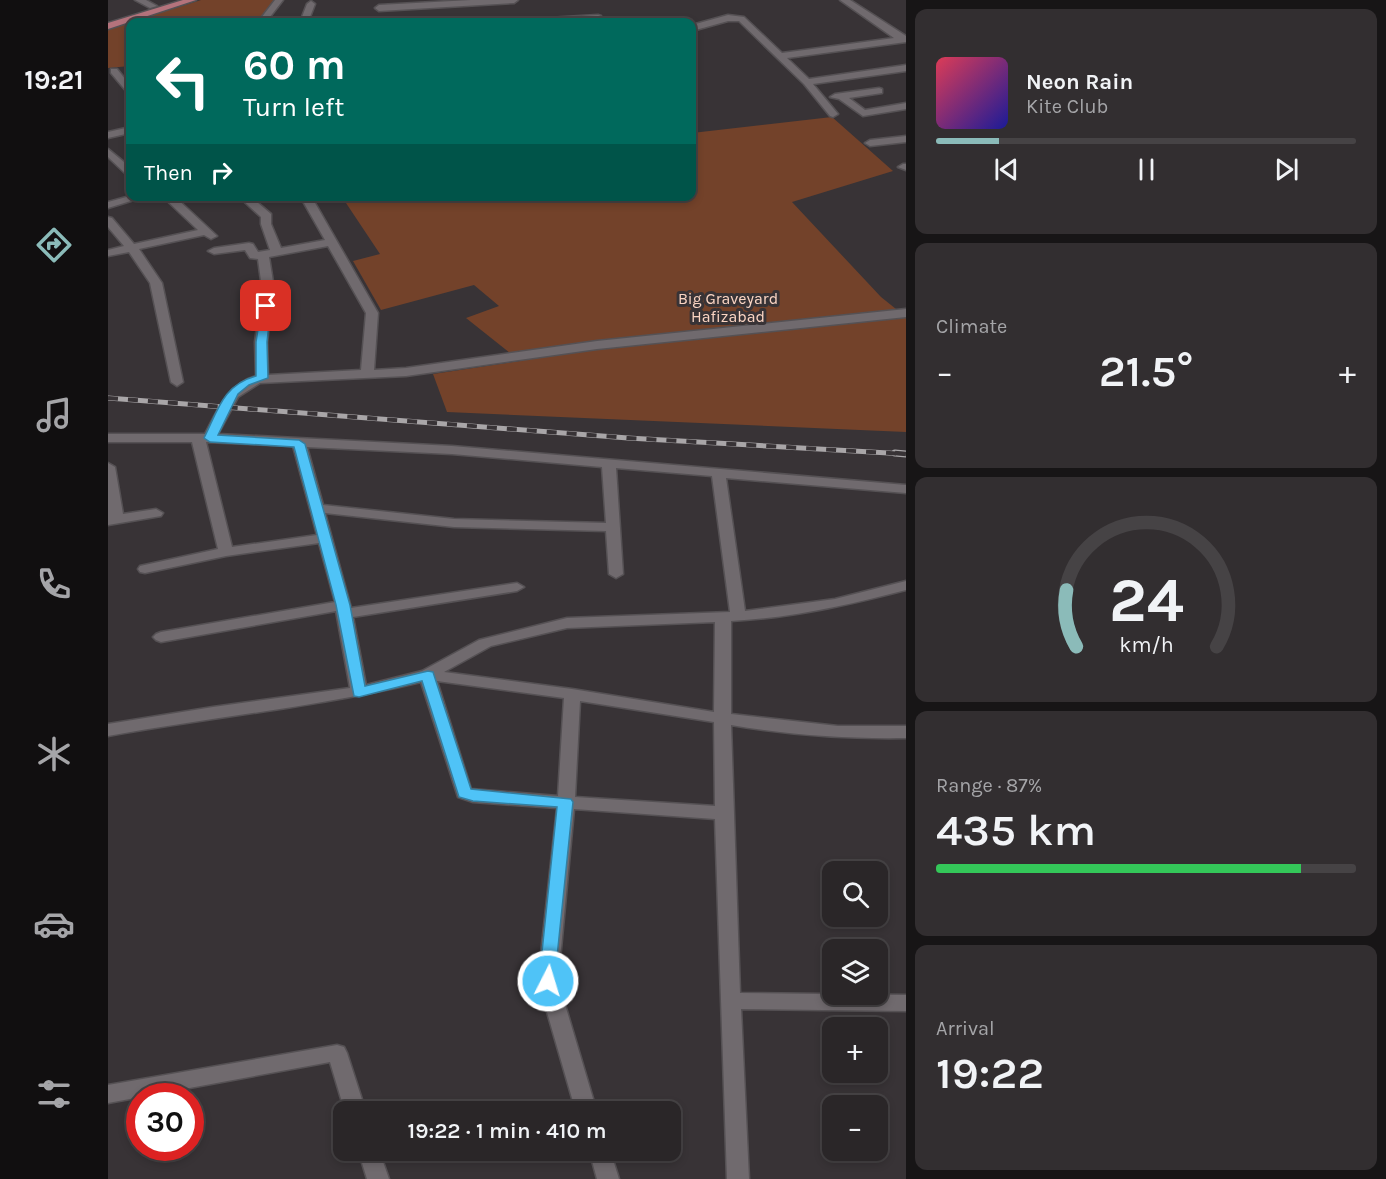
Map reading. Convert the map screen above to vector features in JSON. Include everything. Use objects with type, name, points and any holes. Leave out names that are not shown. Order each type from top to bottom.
[{"type":"main road","points":[[108,20],[173,0]]},
{"type":"main road","points":[[134,18],[192,0]]},
{"type":"main road","points":[[108,26],[126,20]]},
{"type":"street","points":[[139,0],[153,6]]},
{"type":"street","points":[[265,18],[279,0]]},
{"type":"street","points":[[380,8],[514,0]]},
{"type":"street","points":[[845,0],[904,40]]},
{"type":"street","points":[[306,18],[312,4]]},
{"type":"street","points":[[589,7],[598,18]]},
{"type":"street","points":[[696,27],[738,18],[807,82],[833,114]]},
{"type":"street","points":[[780,56],[904,40]]},
{"type":"street","points":[[807,82],[906,68]]},
{"type":"street","points":[[111,71],[126,70]]},
{"type":"street","points":[[111,71],[126,86]]},
{"type":"street","points":[[820,99],[879,91]]},
{"type":"street","points":[[841,96],[863,113],[906,106]]},
{"type":"street","points":[[108,135],[126,131]]},
{"type":"street","points":[[870,143],[906,139]]},
{"type":"street","points":[[108,152],[126,168]]},
{"type":"street","points":[[108,205],[126,200]]},
{"type":"street","points":[[173,201],[215,241],[221,241],[220,251],[249,246],[254,256],[332,242]]},
{"type":"street","points":[[249,201],[267,216],[266,224],[278,252]]},
{"type":"street","points":[[307,201],[372,312],[371,332],[365,353],[368,375]]},
{"type":"street","points":[[108,220],[133,249],[156,283],[177,382]]},
{"type":"street","points":[[108,254],[207,231]]},
{"type":"street","points":[[262,378],[261,342],[268,288],[263,254]]},
{"type":"street","points":[[226,552],[204,438],[233,392],[245,383],[262,378],[368,375],[597,345],[906,313]]},
{"type":"street","points":[[108,438],[204,438],[452,450],[906,489]]},
{"type":"street","points":[[299,444],[344,609],[359,692]]},
{"type":"street","points":[[609,464],[616,574]]},
{"type":"street","points":[[108,467],[113,520],[156,513]]},
{"type":"street","points":[[718,473],[730,617],[721,720],[722,813],[738,1179]]},
{"type":"street","points":[[316,508],[454,524],[613,527]]},
{"type":"street","points":[[145,569],[226,552],[325,538]]},
{"type":"street","points":[[108,730],[213,712],[359,692],[428,675],[485,644],[558,625],[637,618],[730,617],[836,604],[906,585]]},
{"type":"street","points":[[161,637],[344,609],[517,587]]},
{"type":"street","points":[[428,675],[572,694],[794,731],[844,734],[906,732]]},
{"type":"street","points":[[428,675],[464,793],[473,796],[722,813]]},
{"type":"street","points":[[572,694],[566,802],[548,981],[585,1101]]},
{"type":"street","points":[[732,1001],[906,1003]]},
{"type":"street","points":[[108,1094],[337,1053],[352,1101]]},
{"type":"street","points":[[372,1161],[378,1179]]},
{"type":"street","points":[[602,1161],[608,1179]]},
{"type":"green space","points":[[201,0],[275,0],[261,18],[143,18]]},
{"type":"green space","points":[[126,23],[126,66],[108,68],[108,29]]},
{"type":"green space","name":"Big Graveyard Hafizabad","points":[[832,117],[893,171],[792,202],[881,297],[906,317],[906,432],[447,412],[433,374],[520,361],[466,318],[499,306],[474,285],[381,310],[353,261],[380,254],[345,201],[696,201],[696,133]]},
{"type":"railway","points":[[108,398],[628,438],[906,454],[895,453]]},
{"type":"route","points":[[266,306],[261,342],[262,378],[245,383],[233,392],[210,438],[299,444],[343,605],[359,692],[428,675],[464,793],[473,796],[566,802],[548,981]]}]
